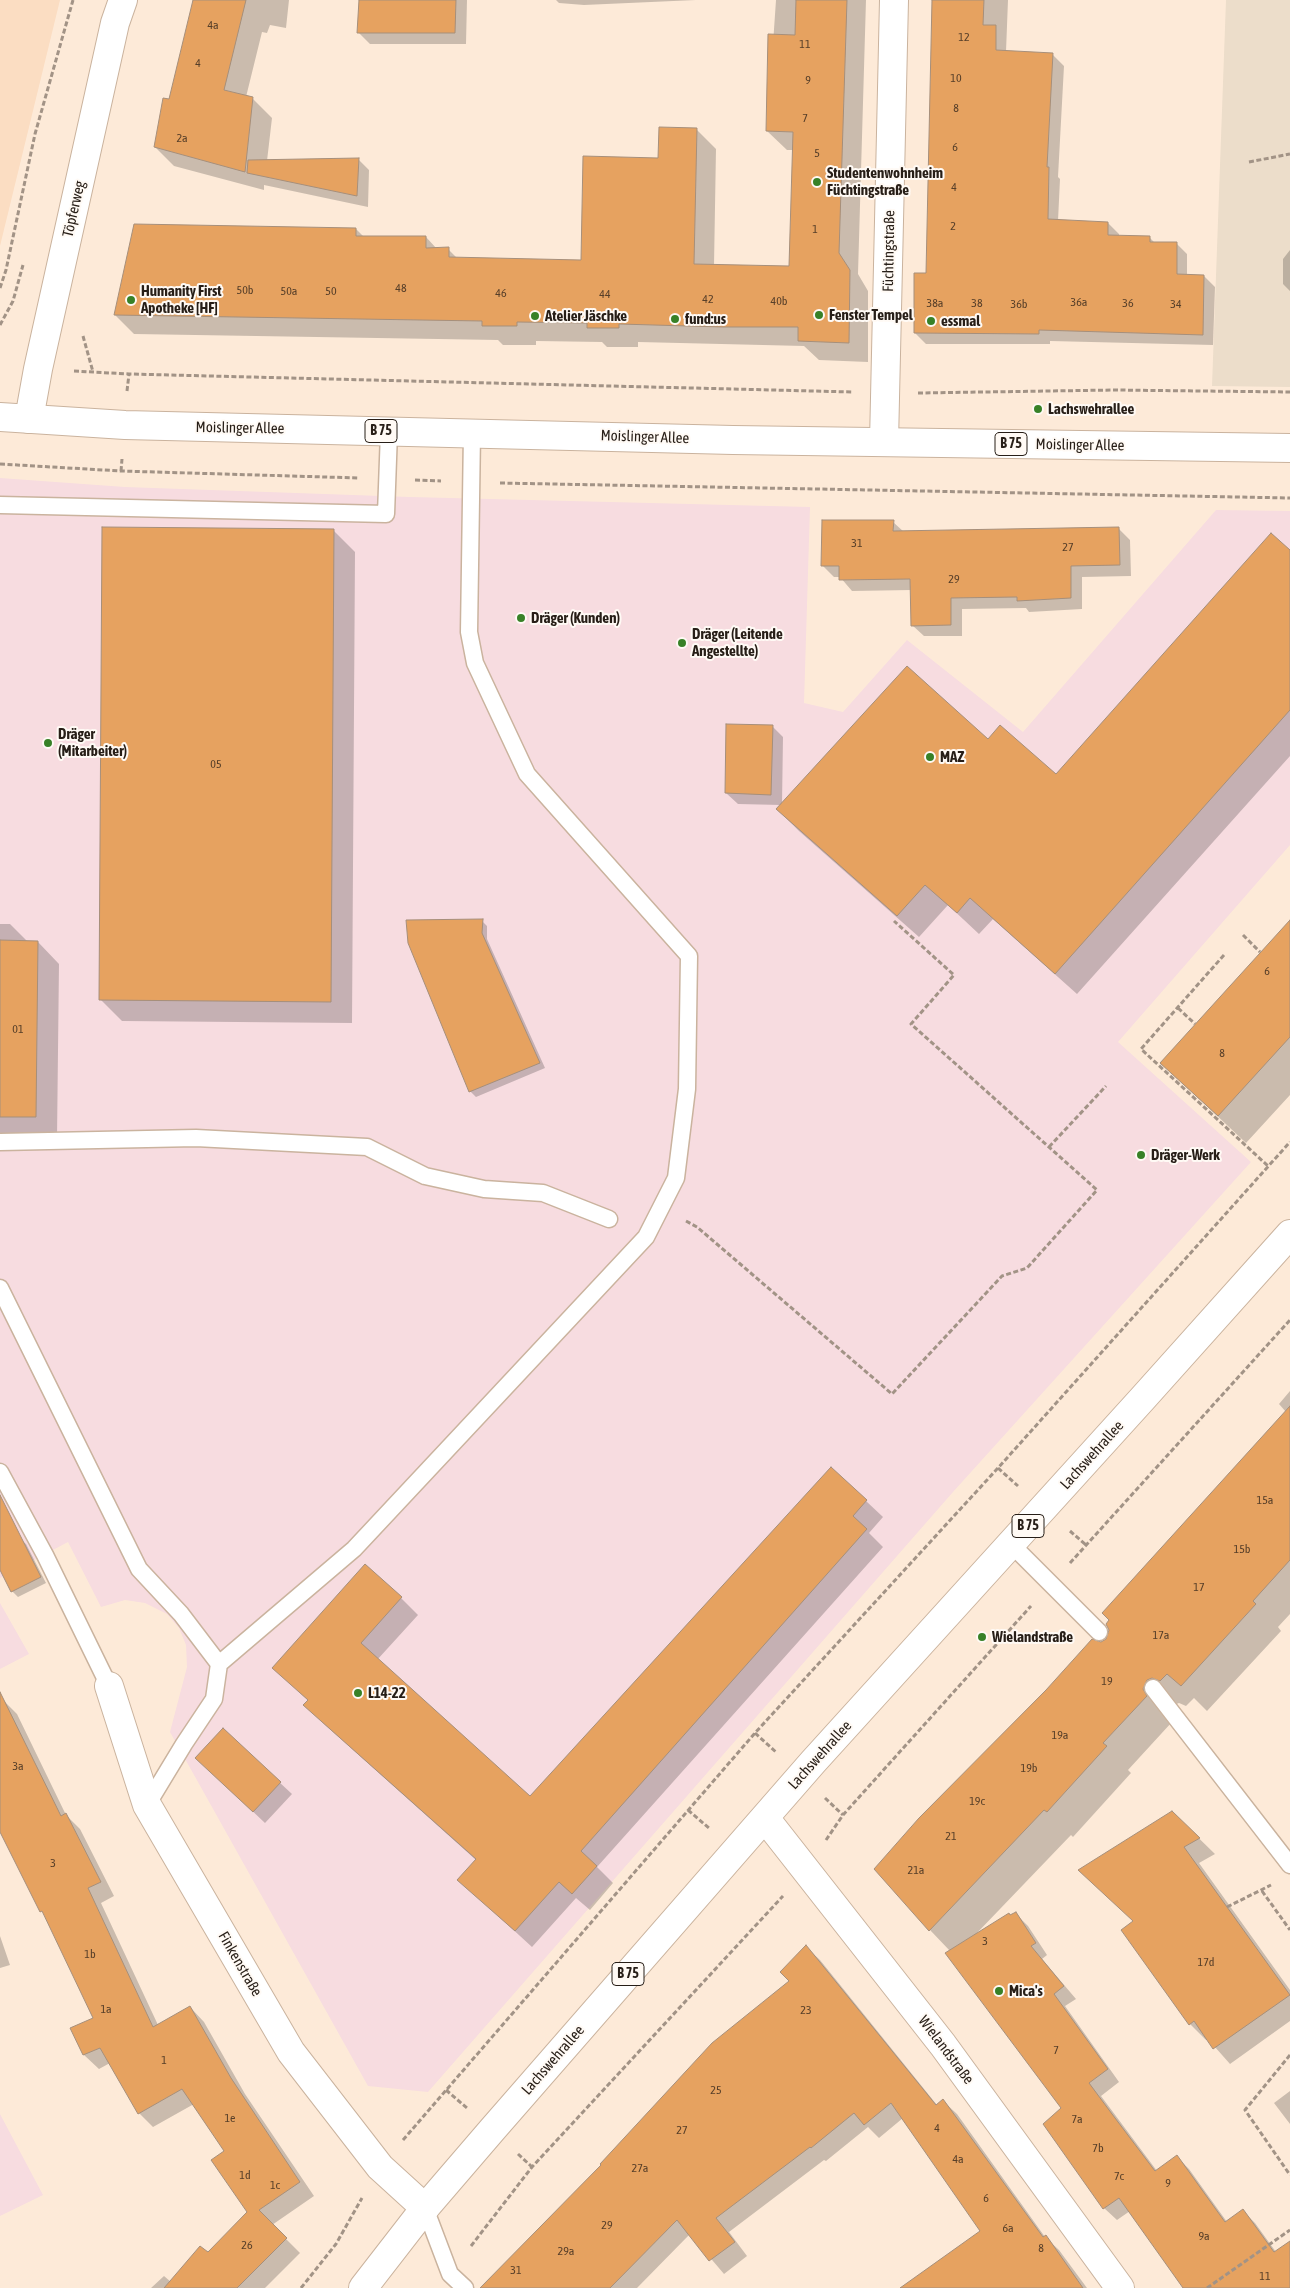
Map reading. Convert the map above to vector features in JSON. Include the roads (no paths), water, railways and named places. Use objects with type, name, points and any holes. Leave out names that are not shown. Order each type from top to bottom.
[{"type":"main road","name":"Töpferweg","points":[[29,419],[38,369],[115,23],[123,0]]},
{"type":"main road","name":"Füchtingstraße","points":[[884,442],[894,0]]},
{"type":"main road","name":"Moislinger Allee","points":[[0,416],[125,425],[389,432],[733,440],[1290,448]]},
{"type":"main road","name":"Lachswehrallee","points":[[363,2288],[425,2208],[813,1762],[1290,1234]]},
{"type":"main road","name":"Finkenstraße","points":[[109,1686],[147,1805],[291,2052],[380,2168],[425,2208]]},
{"type":"main road","name":"Wielandstraße","points":[[765,1818],[944,2044],[1120,2288]]},
{"type":"lane","points":[[0,505],[386,514],[389,432]]},
{"type":"lane","points":[[147,1805],[214,1699],[220,1664],[354,1549],[646,1237],[676,1178],[687,1090],[689,956],[527,774],[475,664],[468,632],[472,433]]},
{"type":"lane","points":[[0,1142],[196,1138],[367,1147],[425,1176],[484,1189],[543,1193],[609,1219]]},
{"type":"lane","points":[[0,1288],[139,1569],[181,1614],[220,1664]]},
{"type":"lane","points":[[0,1472],[35,1535],[109,1686]]},
{"type":"lane","points":[[1011,1544],[1099,1632]]},
{"type":"lane","points":[[1154,1688],[1290,1866]]},
{"type":"lane","points":[[425,2208],[450,2274],[465,2288]]},
{"type":"place","name":"Studentenwohnheim Füchtingstraße","points":[[817,182]]},
{"type":"place","name":"Humanity First Apotheke [HF]","points":[[131,300]]},
{"type":"place","name":"Fenster Tempel","points":[[819,315]]},
{"type":"place","name":"Atelier Jäschke","points":[[535,316]]},
{"type":"place","name":"fund:us","points":[[675,319]]},
{"type":"place","name":"essmal","points":[[931,321]]},
{"type":"place","name":"Lachswehrallee","points":[[1038,409]]},
{"type":"place","name":"Dräger (Kunden)","points":[[521,618]]},
{"type":"place","name":"Dräger (Leitende Angestellte)","points":[[682,643]]},
{"type":"place","name":"Dräger (Mitarbeiter)","points":[[48,743]]},
{"type":"place","name":"MAZ","points":[[930,757]]},
{"type":"place","name":"Dräger-Werk","points":[[1141,1155]]},
{"type":"place","name":"Wielandstraße","points":[[982,1637]]},
{"type":"place","name":"L14-22","points":[[358,1693]]},
{"type":"place","name":"Mica's","points":[[999,1991]]}]
